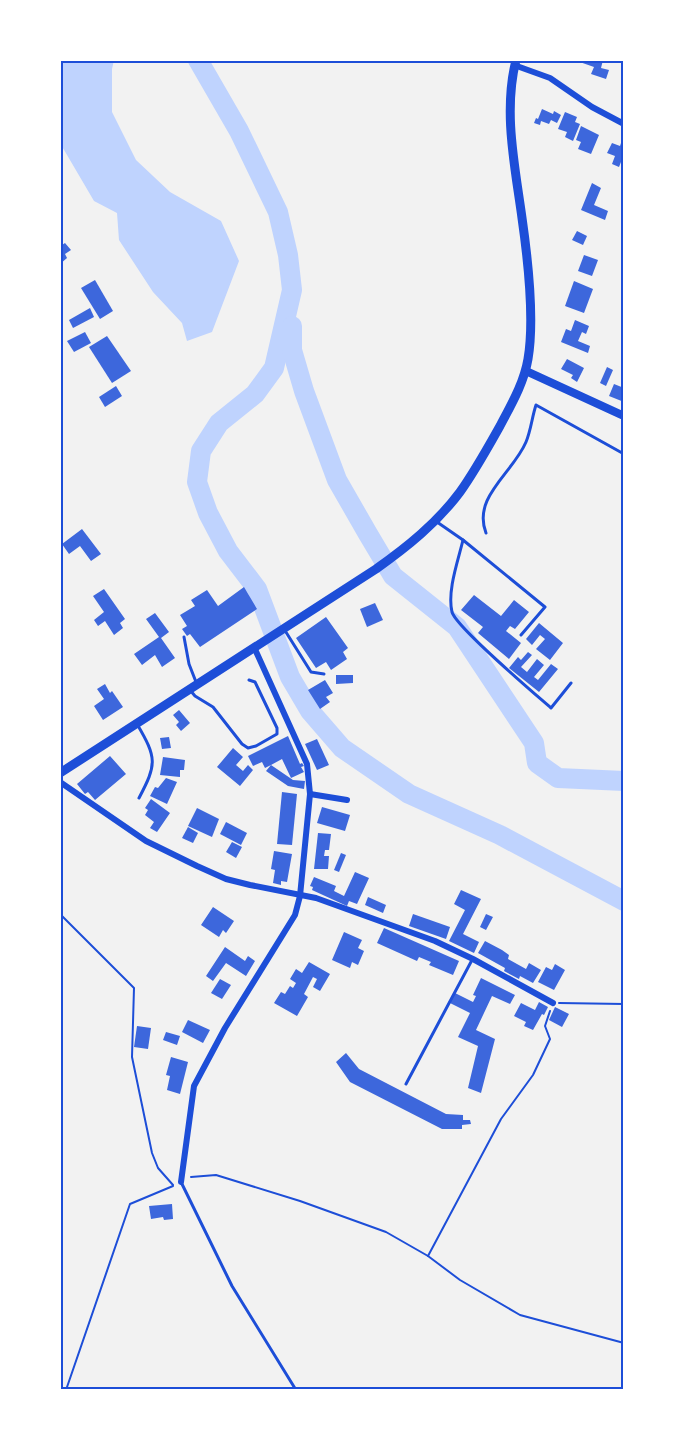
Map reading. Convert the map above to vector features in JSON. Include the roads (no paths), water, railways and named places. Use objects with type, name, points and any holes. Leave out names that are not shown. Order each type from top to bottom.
[{"type":"main road","points":[[60,773],[376,569],[410,544],[435,520],[472,474],[504,419],[526,371],[530,334],[529,285],[510,116],[515,63]]},
{"type":"street","points":[[515,63],[550,78],[592,107],[624,124]]},
{"type":"street","points":[[526,371],[624,416]]},
{"type":"street","points":[[181,1182],[194,1086],[225,1028],[295,915],[300,896],[310,794],[307,764],[254,647]]},
{"type":"street","points":[[60,782],[146,841],[197,866],[226,879],[316,898],[435,941],[553,1003]]},
{"type":"street","points":[[310,794],[347,800]]},
{"type":"lane","points":[[486,533],[482,522],[484,506],[526,443],[536,405],[624,454]]},
{"type":"lane","points":[[435,520],[545,607],[521,635]]},
{"type":"lane","points":[[463,540],[452,586],[452,614],[465,629],[551,708],[571,683]]},
{"type":"lane","points":[[281,630],[311,672],[324,674]]},
{"type":"lane","points":[[184,637],[195,696],[213,707],[242,744],[248,747],[256,746],[277,734],[277,728],[255,682],[249,680]]},
{"type":"lane","points":[[136,723],[150,746],[153,759],[149,779],[139,798]]},
{"type":"lane","points":[[406,1084],[473,959]]},
{"type":"lane","points":[[181,1182],[232,1286],[296,1390]]},
{"type":"water","points":[[60,60],[114,60],[112,112],[136,160],[170,192],[221,221],[239,261],[212,332],[187,341],[182,323],[153,292],[119,240],[117,213],[94,201],[60,143]]},
{"type":"waterway","points":[[198,60],[239,131],[278,212],[288,255],[292,290],[274,368],[255,394],[219,423],[201,451],[197,482],[208,513],[228,551],[257,589],[290,677],[310,711],[342,748],[409,794],[500,835],[624,901]]},
{"type":"waterway","points":[[292,326],[292,350],[304,391],[337,480],[393,576],[457,627],[534,743],[537,763],[558,778],[624,781]]}]
